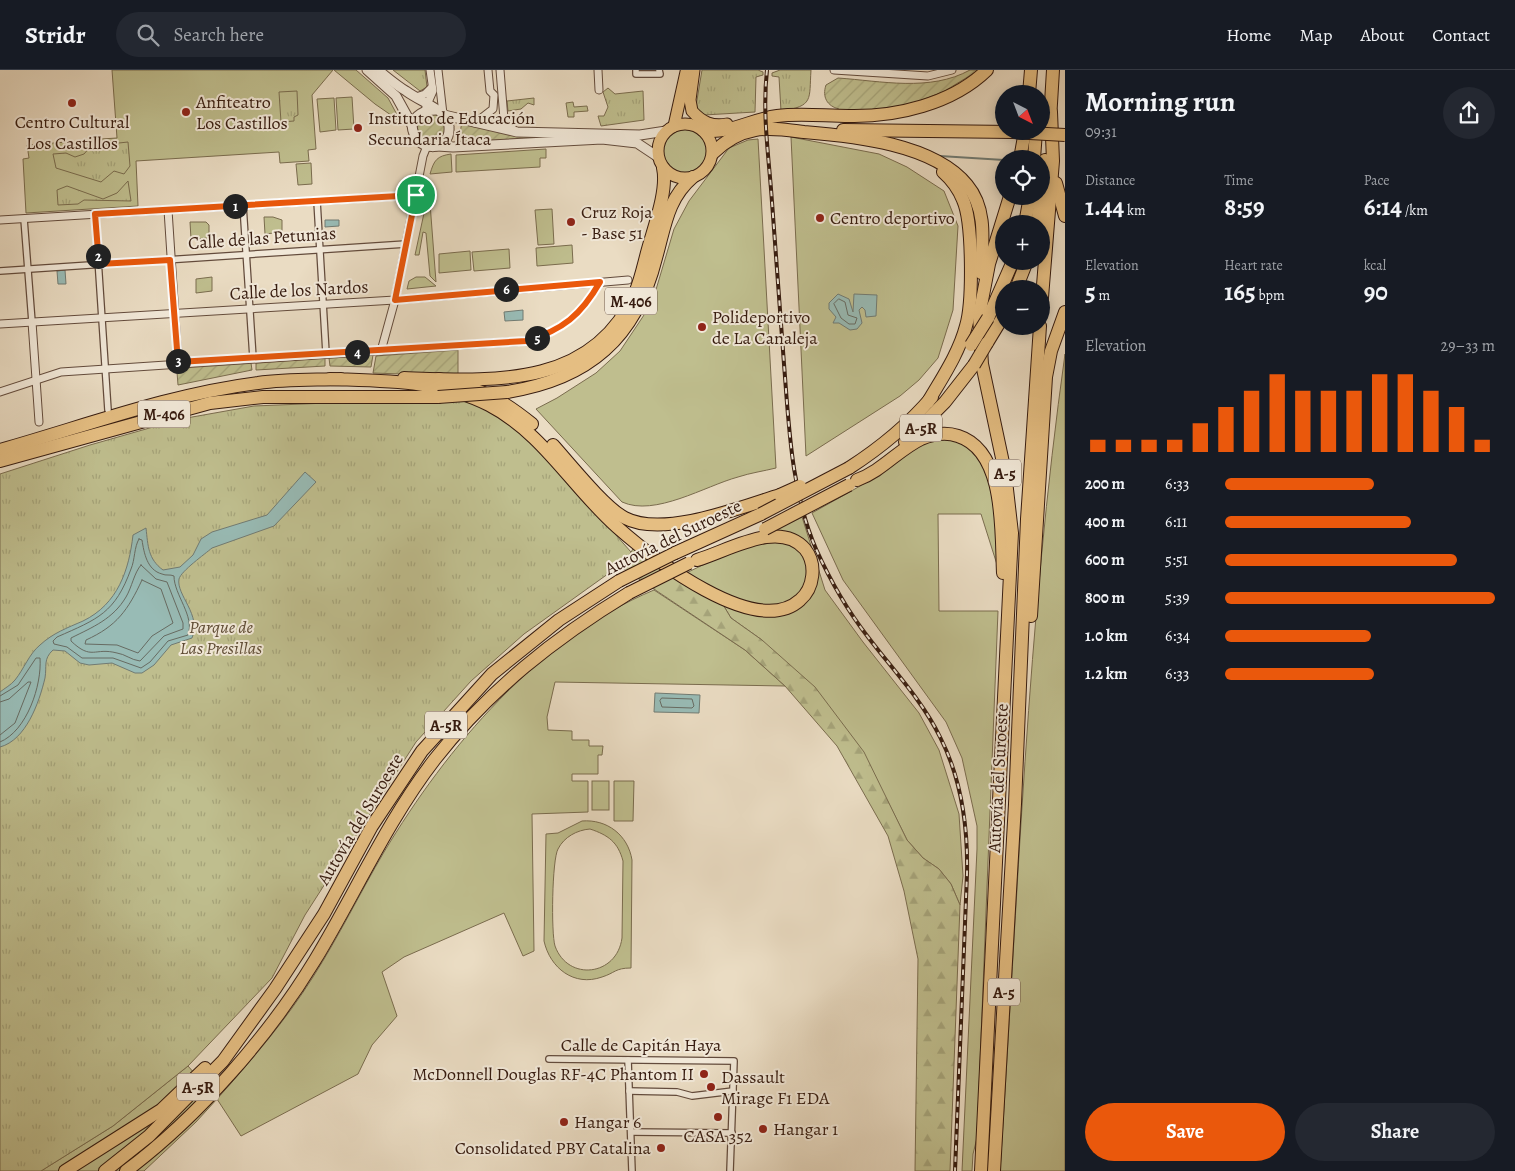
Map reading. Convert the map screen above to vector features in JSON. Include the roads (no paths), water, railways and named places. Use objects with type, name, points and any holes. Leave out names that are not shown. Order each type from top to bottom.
[{"type":"highway","points":[[703,130],[724,131],[784,115],[851,116],[893,113],[916,108],[953,93],[987,70]]},
{"type":"highway","points":[[1030,85],[1031,70]]},
{"type":"highway","points":[[1037,85],[1038,70]]},
{"type":"highway","points":[[1046,150],[1053,70]]},
{"type":"highway","points":[[1043,280],[1053,161],[1051,112]]},
{"type":"highway","points":[[762,120],[885,124],[932,130]]},
{"type":"highway","points":[[712,153],[721,145],[741,134],[764,128],[858,138],[912,151],[932,159],[960,178],[976,200],[982,224],[984,248],[984,317]]},
{"type":"highway","points":[[781,130],[995,131]]},
{"type":"highway","points":[[1050,134],[1065,135]]},
{"type":"highway","points":[[912,151],[936,166],[954,185],[964,202],[970,235],[967,324],[960,344],[928,402]]},
{"type":"highway","points":[[1053,161],[1059,197],[1065,216]]},
{"type":"highway","name":"M-406","points":[[0,450],[203,393],[258,383],[330,379],[506,378],[531,375],[562,366],[602,340],[628,307],[636,291],[664,186],[661,162]]},
{"type":"highway","name":"M-406","points":[[0,461],[188,408],[226,400],[271,397],[438,397],[508,392],[532,388],[569,373],[598,356],[623,332],[645,295],[672,202],[682,187],[693,177]]},
{"type":"highway","name":"Autovía del Suroeste","points":[[982,1171],[1012,533],[1005,472],[982,364],[989,264],[1007,205]]},
{"type":"highway","name":"Autovía del Suroeste","points":[[105,1171],[149,1136],[223,1061],[275,990],[324,914],[372,826],[422,751],[492,674],[559,620],[619,581],[761,514],[849,468],[877,448],[928,402],[971,344],[1008,270]]},
{"type":"highway","points":[[1014,813],[1019,787],[1046,377],[1051,351],[1065,312]]},
{"type":"highway","points":[[1046,377],[1065,326]]},
{"type":"highway","name":"Autovía del Suroeste","points":[[126,1171],[217,1090],[268,1027],[314,962],[378,847],[434,761],[497,689],[566,633],[629,593],[765,529],[853,482],[918,432],[974,365],[995,330]]},
{"type":"highway","name":"Autovía del Suroeste","points":[[994,1171],[1014,813],[1028,500],[1039,335]]},
{"type":"highway","points":[[330,379],[418,384],[447,390],[489,405],[519,423],[615,525],[645,550],[696,585],[746,608],[771,612],[786,609],[804,598],[812,580],[813,571],[807,552],[800,543],[778,535],[758,538],[693,562]]},
{"type":"highway","points":[[439,379],[475,388],[498,398],[515,410],[536,427],[610,506],[625,518],[641,522],[664,523],[702,519],[780,495],[849,468]]},
{"type":"highway","points":[[853,482],[870,475],[909,446],[929,436],[953,434],[974,445],[990,466],[997,490],[1007,631]]},
{"type":"highway","points":[[65,1171],[161,1110],[217,1056],[275,990]]},
{"type":"highway","points":[[138,1171],[192,1120],[217,1090]]},
{"type":"main road","points":[[670,129],[691,124],[703,130],[710,140],[712,153],[707,167],[693,177],[680,178],[661,162],[660,141],[670,129],[687,70]]},
{"type":"main road","points":[[691,124],[686,107],[694,70]]},
{"type":"main road","points":[[694,70],[691,106],[692,111],[702,120],[717,125],[750,118],[762,120]]},
{"type":"street","points":[[367,70],[396,96],[412,125],[416,138],[432,146],[453,147],[602,139],[637,143],[661,162]]},
{"type":"street","points":[[378,70],[416,98],[425,108],[474,123],[517,132],[640,135],[670,129]]},
{"type":"street","points":[[412,125],[416,117],[425,108],[433,91],[430,70]]},
{"type":"street","points":[[382,351],[395,300],[416,195],[432,146],[445,140],[448,133],[448,122],[441,113],[438,70]]},
{"type":"street","points":[[488,70],[490,90],[497,94],[504,119],[517,132]]},
{"type":"street","points":[[474,123],[493,109],[500,70]]},
{"type":"street","points":[[598,70],[599,90]]},
{"type":"street","points":[[636,70],[636,74],[660,74],[660,70]]},
{"type":"street","points":[[835,70],[928,76],[952,70]]},
{"type":"street","points":[[416,98],[425,94],[432,87]]},
{"type":"street","points":[[0,220],[416,195]]},
{"type":"street","points":[[317,201],[326,354]]},
{"type":"street","points":[[243,205],[253,358]]},
{"type":"street","points":[[168,210],[178,362]]},
{"type":"street","points":[[95,214],[107,368],[108,410]]},
{"type":"street","points":[[24,219],[39,422]]},
{"type":"street","name":"Calle de las Petunias","points":[[0,271],[406,244]]},
{"type":"street","name":"Calle de los Nardos","points":[[0,324],[395,300],[628,280]]},
{"type":"street","points":[[0,392],[61,372],[178,362],[526,341],[550,334],[582,310],[600,282]]},
{"type":"street","name":"Calle de Capitán Haya","points":[[549,1059],[734,1061],[733,1091]]},
{"type":"street","points":[[628,1060],[632,1171]]},
{"type":"street","points":[[630,1091],[677,1092],[692,1096],[733,1091],[730,1171]]},
{"type":"street","points":[[631,1132],[732,1133]]},
{"type":"water","points":[[325,220],[339,220],[339,226],[325,227]]},
{"type":"water","points":[[65,270],[66,284],[58,284],[57,271]]},
{"type":"water","points":[[838,294],[849,299],[853,312],[854,294],[877,295],[876,316],[866,317],[865,310],[862,307],[859,310],[862,323],[857,329],[850,330],[839,323],[833,323],[836,317],[829,309],[829,303]]},
{"type":"water","points":[[523,310],[523,320],[505,321],[504,312]]},
{"type":"water","points":[[305,472],[316,482],[274,526],[212,548],[188,567],[181,576],[179,585],[181,592],[194,621],[192,638],[171,645],[154,665],[142,673],[135,673],[112,663],[89,665],[80,663],[65,651],[53,650],[47,660],[45,678],[30,719],[17,737],[0,747],[0,692],[15,680],[36,649],[45,641],[60,631],[95,614],[113,596],[125,573],[133,535],[146,528],[150,552],[158,566],[163,570],[180,567],[193,555],[201,539],[212,532],[267,515]]},
{"type":"water","points":[[655,693],[700,695],[699,713],[654,712]]},
{"type":"waterway","points":[[940,156],[995,159]]},
{"type":"railway","points":[[767,70],[766,136],[792,458],[801,504],[816,549],[839,594],[860,627],[916,698],[933,723],[954,770],[965,821],[967,874],[955,1171]]},
{"type":"place","name":"Centro Cultural Los Castillos","points":[[72,103]]},
{"type":"place","name":"Anfiteatro Los Castillos","points":[[186,112]]},
{"type":"place","name":"Instituto de Educación Secundaria Ítaca","points":[[358,128]]},
{"type":"place","name":"Centro deportivo","points":[[820,218]]},
{"type":"place","name":"Cruz Roja - Base 51","points":[[571,222]]},
{"type":"place","name":"Polideportivo de La Canaleja","points":[[702,327]]},
{"type":"place","name":"McDonnell Douglas RF-4C Phantom II","points":[[704,1074]]},
{"type":"place","name":"Dassault Mirage F1 EDA","points":[[711,1087]]},
{"type":"place","name":"CASA 352","points":[[718,1117]]},
{"type":"place","name":"Hangar 6","points":[[564,1122]]},
{"type":"place","name":"Hangar 1","points":[[763,1129]]},
{"type":"place","name":"Consolidated PBY Catalina","points":[[661,1148]]},
{"type":"park label","name":"Parque de Las Presillas","points":[[221,637]]}]
